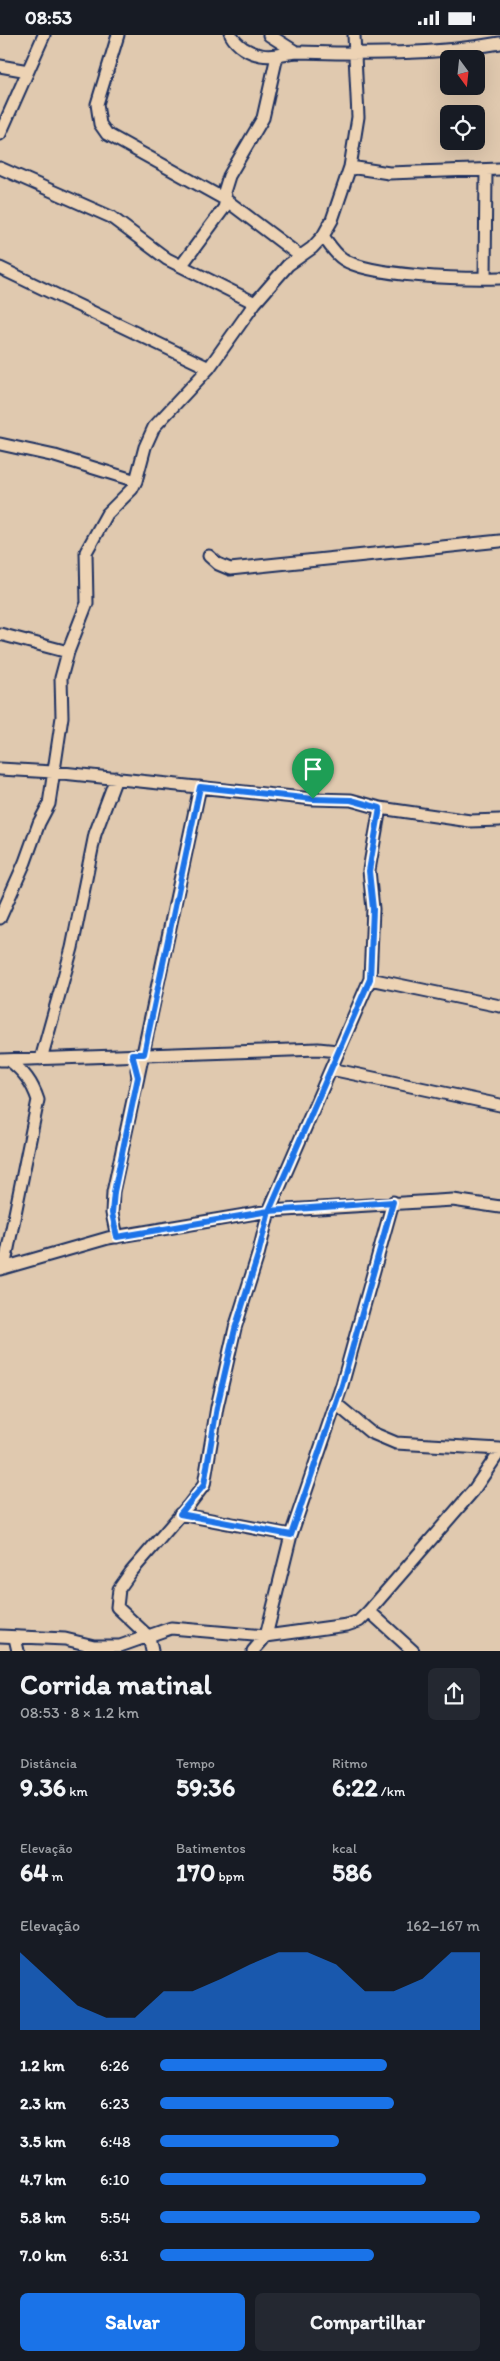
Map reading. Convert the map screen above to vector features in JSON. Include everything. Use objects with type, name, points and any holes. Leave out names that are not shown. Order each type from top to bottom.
[{"type":"street","points":[[0,134],[44,35]]},
{"type":"street","points":[[118,35],[97,104],[100,124],[107,134],[226,200],[300,256]]},
{"type":"street","points":[[231,35],[235,43],[246,50],[261,55],[277,56],[296,52],[405,54],[500,43]]},
{"type":"street","points":[[269,35],[296,52]]},
{"type":"street","points":[[0,918],[25,862],[38,823],[49,804],[62,717],[61,678],[68,652],[87,603],[86,552],[107,515],[132,489],[136,481],[144,447],[154,427],[209,369],[255,303],[288,265],[323,236],[332,220],[350,167],[358,117],[354,35]]},
{"type":"street","points":[[181,266],[224,208],[226,200],[224,192],[229,176],[263,117],[277,56]]},
{"type":"street","points":[[0,66],[28,71]]},
{"type":"street","points":[[350,167],[389,173],[500,169]]},
{"type":"street","points":[[0,168],[111,217],[167,259],[255,303]]},
{"type":"street","points":[[485,278],[486,171]]},
{"type":"street","points":[[323,236],[343,259],[356,265],[395,273],[500,278]]},
{"type":"street","points":[[0,268],[209,369]]},
{"type":"street","points":[[0,444],[55,456],[136,481]]},
{"type":"street","points":[[209,556],[218,564],[230,569],[500,541]]},
{"type":"street","points":[[0,634],[68,652]]},
{"type":"street","points":[[0,769],[116,778],[313,799],[351,800],[380,808],[470,821],[500,820]]},
{"type":"street","points":[[41,1059],[72,948],[96,834],[116,778]]},
{"type":"street","points":[[117,1237],[112,1213],[114,1192],[138,1077],[138,1054],[200,787]]},
{"type":"street","points":[[152,1651],[149,1637],[117,1607],[117,1594],[131,1572],[204,1485],[217,1407],[235,1329],[258,1255],[269,1211],[338,1051],[344,1043],[370,979],[373,909],[369,871],[380,808]]},
{"type":"street","points":[[370,979],[500,1006]]},
{"type":"street","points":[[5,1060],[318,1049],[338,1051]]},
{"type":"street","points":[[5,1060],[24,1073],[32,1084],[38,1101],[2,1269],[117,1237],[269,1211],[393,1202],[454,1200],[500,1207]]},
{"type":"street","points":[[331,1069],[500,1105]]},
{"type":"street","points":[[253,1651],[266,1636],[291,1535],[335,1403],[393,1202]]},
{"type":"street","points":[[0,1636],[65,1639],[94,1646],[120,1646],[149,1637],[171,1627],[266,1636],[347,1625],[359,1621],[473,1491],[500,1450],[396,1443],[370,1432],[335,1403]]},
{"type":"street","points":[[180,1514],[291,1535]]},
{"type":"street","points":[[369,1611],[413,1651]]},
{"type":"street","points":[[15,1638],[18,1651]]},
{"type":"route","points":[[313,799],[200,787],[144,1054],[132,1054],[138,1077],[114,1192],[112,1213],[117,1237],[269,1211],[393,1202],[342,1385],[291,1535],[180,1514],[204,1485],[217,1407],[235,1329],[258,1255],[269,1211],[338,1051],[344,1043],[370,979],[373,909],[369,871],[380,808],[351,800],[313,799]]}]
